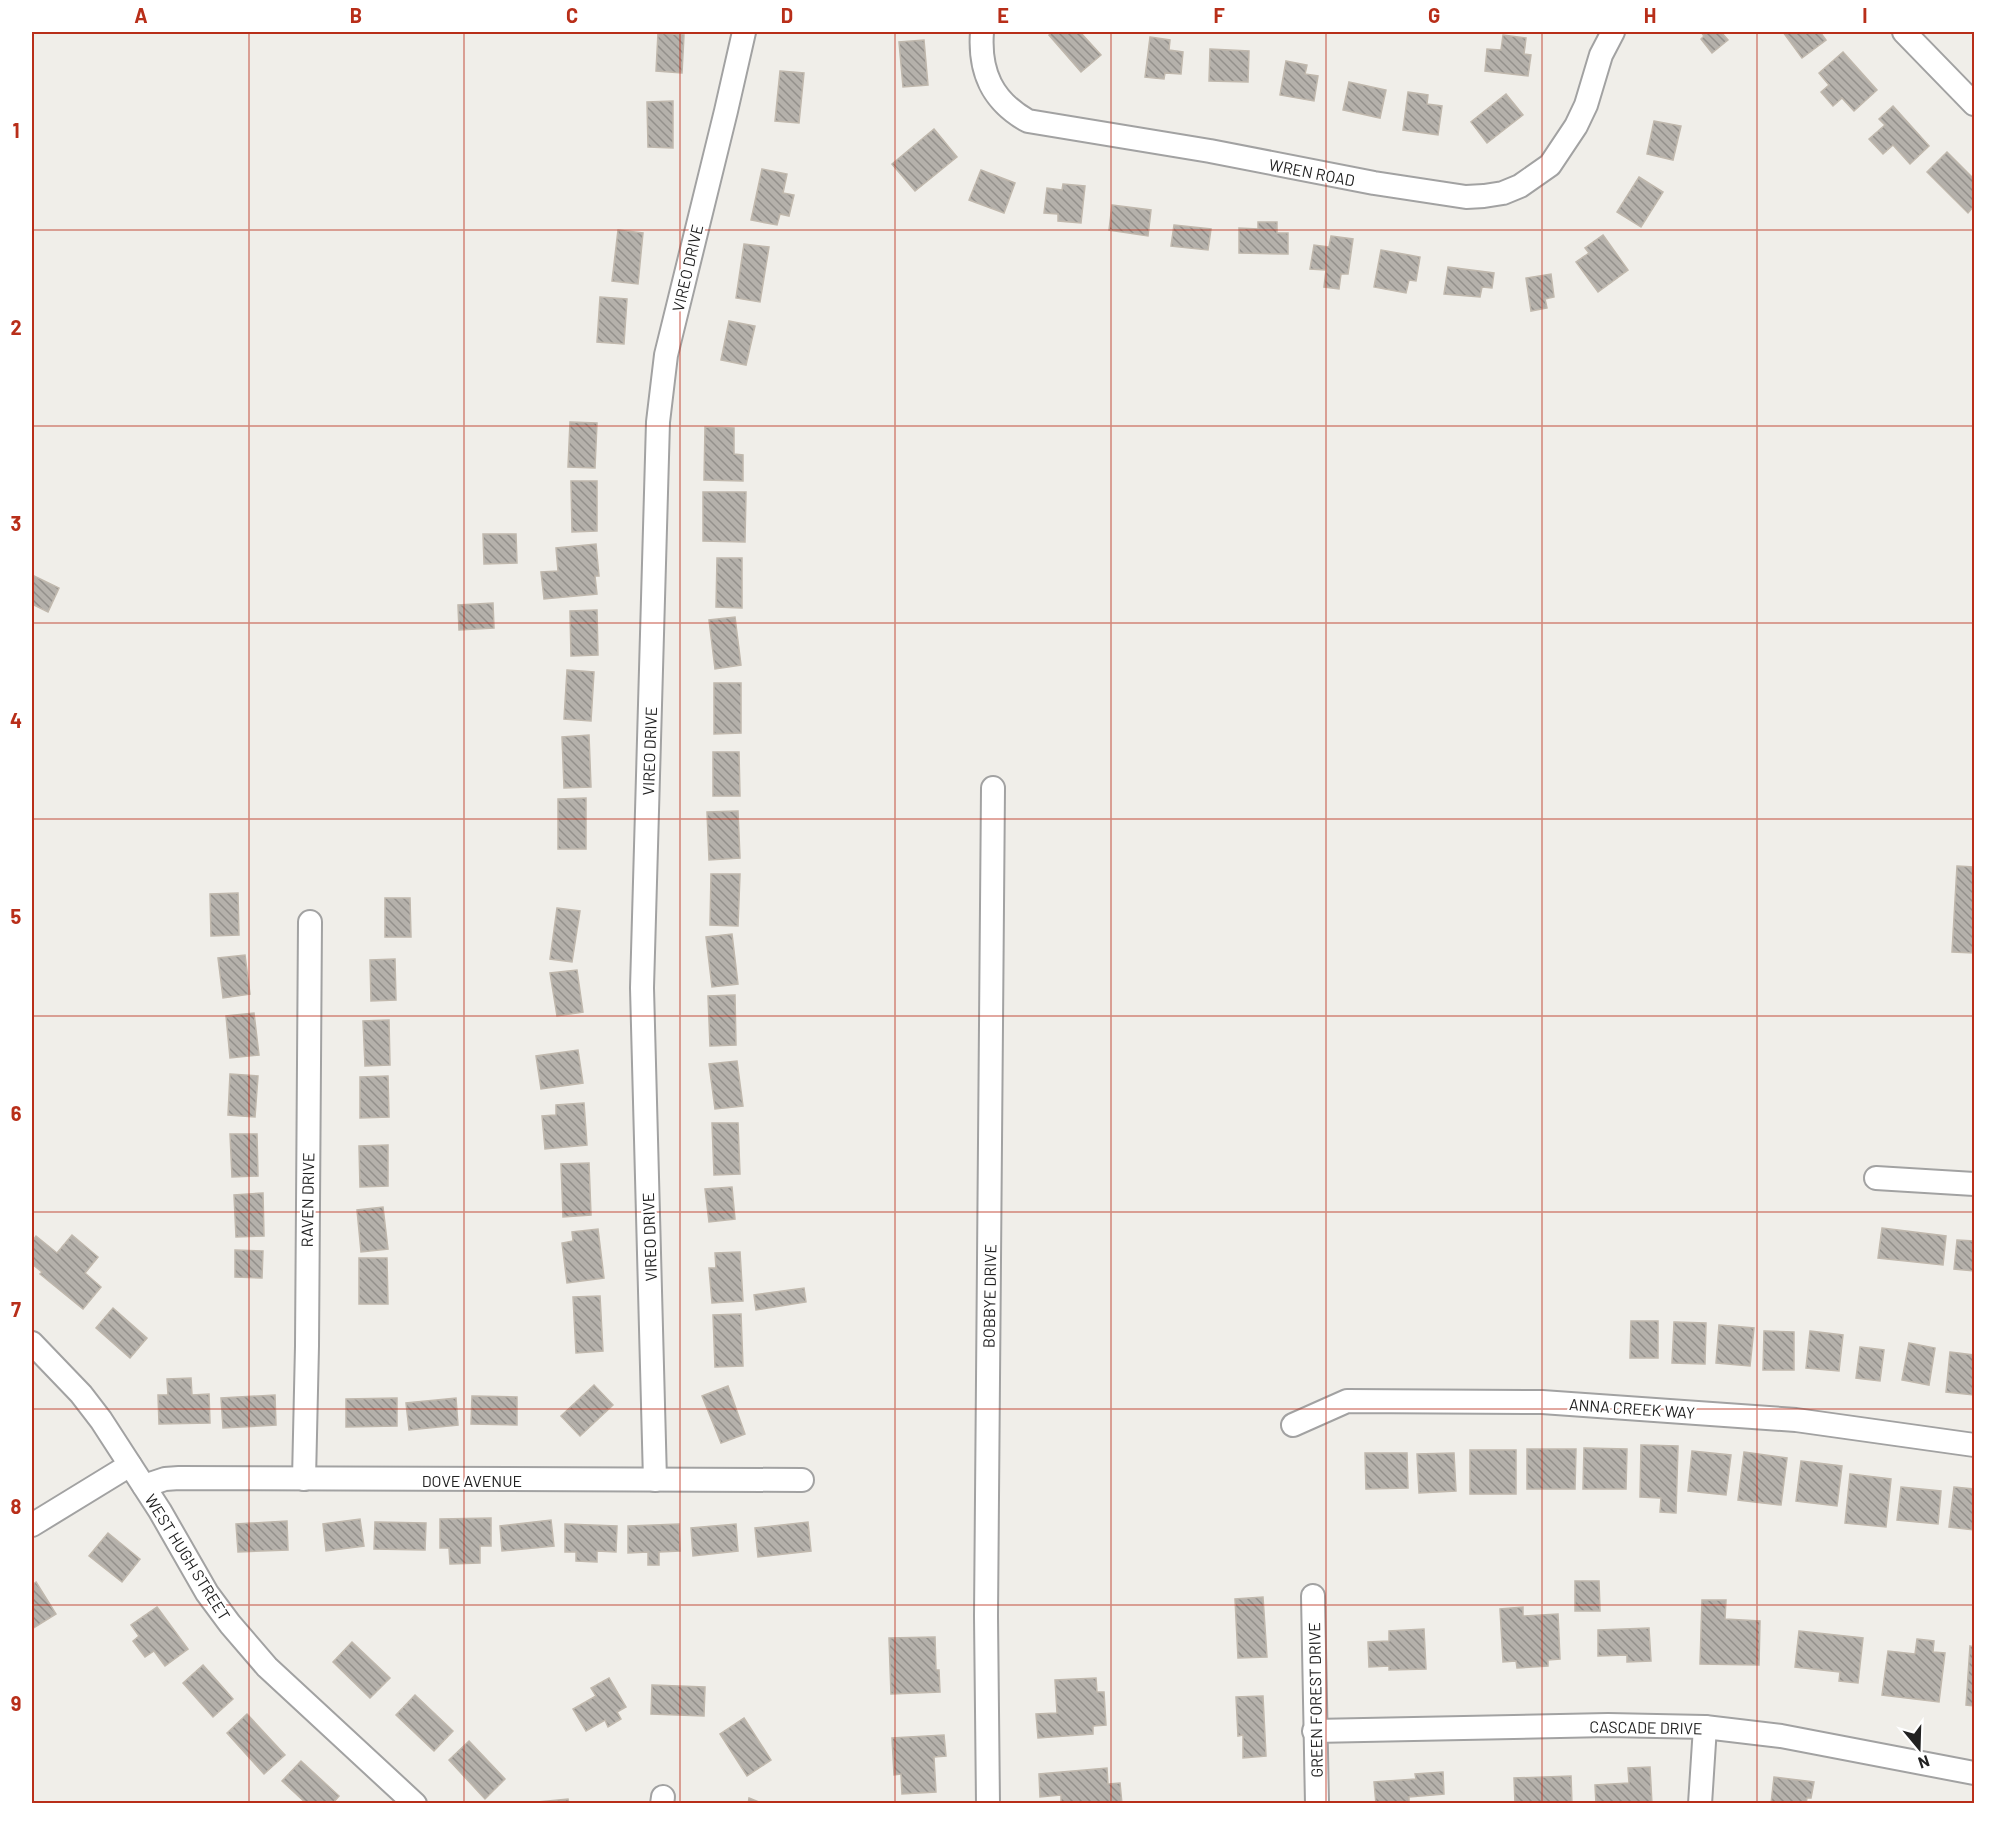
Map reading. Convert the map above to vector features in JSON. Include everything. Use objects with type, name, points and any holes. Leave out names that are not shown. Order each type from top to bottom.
[{"type":"street","name":"VIREO DRIVE","points":[[655,1480],[642,988],[659,405],[666,355],[744,32]]},
{"type":"street","name":"WREN ROAD","points":[[982,32],[982,62],[994,92],[1005,105],[1029,121],[1210,151],[1292,169],[1466,197],[1503,193],[1528,181],[1550,165],[1576,126],[1586,105],[1601,55],[1613,32]]},
{"type":"street","points":[[1904,32],[1974,104]]},
{"type":"street","name":"BOBBYE DRIVE","points":[[987,1803],[986,1604],[993,788]]},
{"type":"street","name":"RAVEN DRIVE","points":[[304,1479],[310,922]]},
{"type":"street","points":[[1876,1178],[1974,1184]]},
{"type":"street","name":"WEST HUGH STREET","points":[[32,1343],[101,1420],[144,1485],[207,1593],[254,1653],[334,1731],[415,1803]]},
{"type":"street","name":"ANNA CREEK WAY","points":[[1293,1425],[1347,1401],[1542,1402],[1797,1420],[1974,1445]]},
{"type":"street","points":[[32,1525],[130,1465]]},
{"type":"street","name":"DOVE AVENUE","points":[[144,1485],[179,1478],[802,1480]]},
{"type":"street","name":"GREEN FOREST DRIVE","points":[[1313,1596],[1317,1803]]},
{"type":"street","name":"CASCADE DRIVE","points":[[1314,1731],[1619,1725],[1705,1727],[1781,1736],[1974,1773]]},
{"type":"street","points":[[1700,1803],[1705,1727]]},
{"type":"building","points":[[1053,32],[1080,32],[1101,55],[1081,72],[1049,35]]},
{"type":"building","points":[[1701,32],[1721,32],[1728,40],[1712,53],[1701,39],[1704,36]]},
{"type":"building","points":[[1783,32],[1820,32],[1826,40],[1802,58]]},
{"type":"building","points":[[658,33],[684,35],[682,73],[656,71]]},
{"type":"building","points":[[1503,35],[1526,38],[1524,54],[1531,55],[1528,76],[1485,71],[1487,49],[1501,50]]},
{"type":"building","points":[[1150,37],[1170,40],[1169,50],[1183,52],[1181,74],[1165,73],[1164,79],[1145,77]]},
{"type":"building","points":[[924,40],[928,85],[903,87],[899,42]]},
{"type":"building","points":[[1210,49],[1249,51],[1248,82],[1209,81]]},
{"type":"building","points":[[1843,52],[1877,90],[1854,111],[1842,98],[1833,106],[1821,92],[1829,85],[1819,73]]},
{"type":"building","points":[[1286,61],[1307,65],[1305,74],[1318,76],[1314,101],[1280,95]]},
{"type":"building","points":[[780,71],[804,73],[799,123],[775,121]]},
{"type":"building","points":[[1349,82],[1386,90],[1380,118],[1343,110]]},
{"type":"building","points":[[1408,92],[1428,95],[1427,104],[1442,106],[1438,135],[1403,130]]},
{"type":"building","points":[[1506,94],[1523,115],[1487,143],[1471,122]]},
{"type":"building","points":[[673,101],[673,148],[648,147],[647,102]]},
{"type":"building","points":[[1893,106],[1929,146],[1910,164],[1893,145],[1883,154],[1869,139],[1885,125],[1879,119]]},
{"type":"building","points":[[1654,121],[1681,126],[1673,160],[1647,154]]},
{"type":"building","points":[[934,129],[957,157],[915,191],[892,164]]},
{"type":"building","points":[[1947,152],[1974,179],[1974,206],[1968,213],[1927,172]]},
{"type":"building","points":[[762,169],[787,174],[783,193],[794,195],[789,216],[780,214],[777,225],[751,220]]},
{"type":"building","points":[[981,170],[1015,183],[1004,213],[969,200]]},
{"type":"building","points":[[1639,177],[1663,192],[1641,227],[1617,212]]},
{"type":"building","points":[[1063,184],[1085,186],[1081,223],[1058,221],[1058,214],[1044,213],[1047,188],[1062,190]]},
{"type":"building","points":[[1112,205],[1151,210],[1148,236],[1109,230]]},
{"type":"building","points":[[1258,222],[1277,222],[1277,233],[1288,233],[1288,254],[1239,253],[1239,228],[1258,229]]},
{"type":"building","points":[[1174,225],[1211,229],[1208,250],[1171,246]]},
{"type":"building","points":[[618,230],[643,233],[638,284],[612,281]]},
{"type":"building","points":[[1603,235],[1628,270],[1598,292],[1576,262],[1589,253],[1585,248]]},
{"type":"building","points":[[1331,236],[1353,239],[1348,274],[1341,274],[1339,289],[1324,287],[1326,270],[1310,269],[1314,245],[1329,247]]},
{"type":"building","points":[[744,244],[769,247],[760,302],[736,298]]},
{"type":"building","points":[[1381,250],[1420,257],[1416,281],[1409,280],[1406,293],[1374,287]]},
{"type":"building","points":[[1448,267],[1494,273],[1492,288],[1482,287],[1480,297],[1444,294]]},
{"type":"building","points":[[1551,274],[1554,297],[1545,299],[1547,308],[1531,311],[1526,278]]},
{"type":"building","points":[[600,297],[627,299],[624,344],[597,342]]},
{"type":"building","points":[[729,321],[755,326],[746,365],[721,360]]},
{"type":"building","points":[[570,422],[597,423],[595,468],[568,467]]},
{"type":"building","points":[[705,427],[734,428],[734,454],[743,455],[743,481],[704,480]]},
{"type":"building","points":[[571,481],[597,481],[597,531],[572,532]]},
{"type":"building","points":[[703,492],[746,492],[745,542],[703,541]]},
{"type":"building","points":[[483,534],[516,534],[517,563],[484,564]]},
{"type":"building","points":[[596,544],[599,576],[595,576],[597,594],[544,599],[541,572],[558,571],[556,548]]},
{"type":"building","points":[[717,558],[742,558],[742,608],[716,607]]},
{"type":"building","points":[[32,575],[59,588],[48,612],[32,604]]},
{"type":"building","points":[[493,603],[494,628],[459,630],[458,605]]},
{"type":"building","points":[[597,610],[598,655],[571,656],[570,611]]},
{"type":"building","points":[[735,617],[741,665],[715,669],[709,620]]},
{"type":"building","points":[[567,670],[594,672],[591,721],[564,719]]},
{"type":"building","points":[[714,683],[741,683],[741,733],[714,734]]},
{"type":"building","points":[[589,735],[591,787],[564,788],[562,737]]},
{"type":"building","points":[[713,752],[739,752],[740,796],[713,796]]},
{"type":"building","points":[[586,798],[586,849],[558,849],[558,799]]},
{"type":"building","points":[[738,811],[740,858],[709,860],[707,812]]},
{"type":"building","points":[[1957,866],[1974,867],[1974,953],[1952,952]]},
{"type":"building","points":[[711,874],[740,874],[738,926],[710,925]]},
{"type":"building","points":[[238,893],[239,935],[211,936],[210,894]]},
{"type":"building","points":[[385,898],[410,898],[411,937],[385,937]]},
{"type":"building","points":[[557,908],[580,911],[572,962],[550,959]]},
{"type":"building","points":[[732,934],[738,984],[712,987],[706,937]]},
{"type":"building","points":[[245,955],[250,994],[223,998],[218,958]]},
{"type":"building","points":[[395,959],[396,1000],[371,1001],[370,960]]},
{"type":"building","points":[[577,970],[583,1012],[557,1016],[550,973]]},
{"type":"building","points":[[735,995],[736,1045],[710,1046],[708,996]]},
{"type":"building","points":[[254,1013],[259,1055],[230,1058],[226,1016]]},
{"type":"building","points":[[389,1020],[390,1065],[365,1066],[363,1021]]},
{"type":"building","points":[[578,1050],[583,1083],[541,1089],[536,1056]]},
{"type":"building","points":[[737,1061],[743,1106],[715,1109],[709,1064]]},
{"type":"building","points":[[230,1074],[258,1076],[255,1117],[228,1115]]},
{"type":"building","points":[[388,1076],[389,1117],[360,1118],[360,1077]]},
{"type":"building","points":[[584,1103],[587,1145],[545,1149],[542,1116],[556,1115],[556,1105]]},
{"type":"building","points":[[712,1123],[738,1123],[740,1174],[714,1175]]},
{"type":"building","points":[[230,1134],[257,1134],[258,1176],[232,1177]]},
{"type":"building","points":[[388,1145],[388,1186],[360,1187],[359,1146]]},
{"type":"building","points":[[589,1163],[591,1215],[563,1217],[561,1164]]},
{"type":"building","points":[[732,1187],[735,1219],[709,1222],[705,1189]]},
{"type":"building","points":[[263,1193],[264,1236],[236,1237],[234,1195]]},
{"type":"building","points":[[383,1207],[388,1249],[361,1252],[357,1210]]},
{"type":"building","points":[[1882,1228],[1946,1236],[1943,1265],[1878,1258]]},
{"type":"building","points":[[598,1229],[604,1278],[567,1283],[562,1243],[573,1241],[572,1232]]},
{"type":"building","points":[[72,1235],[98,1257],[85,1273],[101,1287],[83,1309],[40,1274],[42,1272],[32,1264],[32,1242],[36,1236],[57,1253]]},
{"type":"building","points":[[1957,1240],[1974,1241],[1974,1271],[1954,1269]]},
{"type":"building","points":[[235,1250],[263,1251],[262,1278],[235,1277]]},
{"type":"building","points":[[740,1252],[743,1301],[712,1303],[709,1268],[716,1268],[715,1253]]},
{"type":"building","points":[[359,1258],[387,1258],[388,1304],[359,1304]]},
{"type":"building","points":[[804,1288],[806,1302],[756,1310],[754,1295]]},
{"type":"building","points":[[600,1296],[603,1351],[576,1353],[573,1297]]},
{"type":"building","points":[[113,1308],[147,1338],[130,1358],[96,1328]]},
{"type":"building","points":[[741,1314],[743,1366],[715,1367],[713,1315]]},
{"type":"building","points":[[1631,1321],[1658,1321],[1658,1358],[1630,1358]]},
{"type":"building","points":[[1674,1322],[1706,1323],[1705,1364],[1672,1363]]},
{"type":"building","points":[[1719,1325],[1754,1328],[1750,1366],[1716,1363]]},
{"type":"building","points":[[1764,1331],[1794,1332],[1794,1370],[1763,1370]]},
{"type":"building","points":[[1810,1331],[1843,1335],[1839,1371],[1806,1368]]},
{"type":"building","points":[[1909,1343],[1935,1348],[1929,1385],[1902,1380]]},
{"type":"building","points":[[1860,1347],[1884,1350],[1880,1381],[1856,1378]]},
{"type":"building","points":[[1950,1352],[1974,1355],[1974,1395],[1946,1392]]},
{"type":"building","points":[[191,1378],[192,1395],[209,1394],[210,1423],[159,1424],[158,1395],[168,1395],[167,1379]]},
{"type":"building","points":[[594,1385],[613,1405],[580,1436],[561,1416]]},
{"type":"building","points":[[728,1386],[745,1434],[721,1443],[702,1396]]},
{"type":"building","points":[[275,1395],[276,1425],[223,1428],[221,1398]]},
{"type":"building","points":[[472,1396],[517,1397],[517,1425],[471,1424]]},
{"type":"building","points":[[397,1398],[397,1426],[346,1427],[346,1399]]},
{"type":"building","points":[[456,1398],[458,1425],[409,1430],[406,1403]]},
{"type":"building","points":[[1641,1445],[1678,1446],[1676,1513],[1660,1512],[1661,1498],[1640,1497]]},
{"type":"building","points":[[1584,1448],[1627,1449],[1626,1489],[1583,1489]]},
{"type":"building","points":[[1527,1449],[1576,1449],[1575,1489],[1527,1489]]},
{"type":"building","points":[[1470,1450],[1516,1450],[1516,1494],[1470,1494]]},
{"type":"building","points":[[1692,1451],[1731,1455],[1726,1495],[1688,1491]]},
{"type":"building","points":[[1744,1452],[1787,1458],[1781,1505],[1738,1500]]},
{"type":"building","points":[[1365,1453],[1407,1453],[1408,1488],[1366,1489]]},
{"type":"building","points":[[1454,1453],[1456,1491],[1419,1493],[1417,1454]]},
{"type":"building","points":[[1801,1461],[1842,1466],[1837,1506],[1796,1501]]},
{"type":"building","points":[[1850,1474],[1891,1479],[1886,1527],[1845,1523]]},
{"type":"building","points":[[1901,1487],[1941,1491],[1938,1524],[1897,1520]]},
{"type":"building","points":[[1954,1487],[1974,1489],[1974,1530],[1949,1527]]},
{"type":"building","points":[[491,1518],[491,1546],[480,1546],[480,1563],[450,1564],[449,1548],[440,1548],[440,1519]]},
{"type":"building","points":[[360,1519],[364,1546],[326,1551],[323,1524]]},
{"type":"building","points":[[551,1520],[554,1546],[502,1551],[500,1526]]},
{"type":"building","points":[[287,1521],[288,1550],[238,1552],[236,1524]]},
{"type":"building","points":[[375,1522],[426,1523],[425,1550],[374,1549]]},
{"type":"building","points":[[808,1522],[811,1551],[758,1557],[755,1528]]},
{"type":"building","points":[[565,1524],[617,1526],[616,1552],[597,1551],[597,1562],[576,1561],[576,1552],[565,1552]]},
{"type":"building","points":[[679,1524],[680,1551],[659,1552],[659,1565],[648,1565],[648,1552],[628,1553],[628,1526]]},
{"type":"building","points":[[736,1524],[738,1551],[693,1556],[691,1528]]},
{"type":"building","points":[[108,1533],[140,1559],[122,1582],[89,1556]]},
{"type":"building","points":[[1575,1581],[1599,1581],[1600,1611],[1575,1611]]},
{"type":"building","points":[[36,1582],[56,1614],[32,1629],[32,1585]]},
{"type":"building","points":[[1263,1597],[1267,1657],[1238,1658],[1235,1599]]},
{"type":"building","points":[[1702,1600],[1726,1600],[1725,1619],[1760,1621],[1759,1665],[1700,1664]]},
{"type":"building","points":[[157,1607],[188,1649],[165,1666],[154,1651],[145,1657],[133,1641],[139,1636],[131,1625]]},
{"type":"building","points":[[1523,1607],[1523,1616],[1558,1614],[1560,1659],[1548,1660],[1548,1666],[1517,1668],[1516,1661],[1503,1662],[1500,1609]]},
{"type":"building","points":[[1649,1628],[1651,1661],[1627,1662],[1627,1655],[1598,1656],[1598,1630]]},
{"type":"building","points":[[1424,1629],[1426,1669],[1389,1670],[1389,1666],[1369,1667],[1368,1642],[1389,1641],[1389,1631]]},
{"type":"building","points":[[1799,1631],[1863,1638],[1858,1683],[1839,1681],[1840,1672],[1795,1667]]},
{"type":"building","points":[[935,1637],[936,1670],[939,1670],[940,1692],[891,1694],[889,1638]]},
{"type":"building","points":[[1917,1639],[1934,1641],[1933,1652],[1945,1653],[1939,1702],[1882,1695],[1888,1651],[1915,1654]]},
{"type":"building","points":[[352,1642],[390,1678],[370,1698],[333,1662]]},
{"type":"building","points":[[1970,1646],[1974,1647],[1974,1706],[1966,1705]]},
{"type":"building","points":[[203,1665],[233,1699],[213,1717],[183,1683]]},
{"type":"building","points":[[609,1678],[626,1707],[617,1712],[621,1719],[608,1727],[605,1720],[586,1731],[573,1709],[596,1696],[591,1688]]},
{"type":"building","points":[[1096,1678],[1097,1692],[1104,1692],[1106,1725],[1093,1726],[1093,1734],[1038,1738],[1036,1714],[1057,1713],[1055,1680]]},
{"type":"building","points":[[652,1685],[705,1687],[704,1716],[651,1714]]},
{"type":"building","points":[[415,1695],[453,1731],[434,1751],[396,1715]]},
{"type":"building","points":[[1263,1696],[1266,1756],[1243,1758],[1243,1735],[1238,1736],[1236,1697]]},
{"type":"building","points":[[247,1714],[285,1755],[264,1774],[227,1733]]},
{"type":"building","points":[[744,1718],[771,1760],[747,1776],[720,1734]]},
{"type":"building","points":[[944,1735],[946,1756],[934,1757],[936,1792],[902,1794],[901,1774],[894,1775],[892,1738]]},
{"type":"building","points":[[469,1741],[505,1779],[485,1799],[449,1760]]},
{"type":"building","points":[[301,1761],[339,1796],[332,1804],[307,1804],[282,1781]]},
{"type":"building","points":[[1650,1767],[1652,1804],[1596,1804],[1595,1785],[1629,1783],[1628,1768]]},
{"type":"building","points":[[1107,1768],[1108,1784],[1120,1783],[1122,1804],[1061,1804],[1061,1795],[1040,1797],[1039,1774]]},
{"type":"building","points":[[1443,1772],[1444,1794],[1409,1797],[1409,1804],[1376,1804],[1374,1782],[1416,1779],[1415,1774]]},
{"type":"building","points":[[1571,1776],[1572,1804],[1515,1804],[1514,1778]]},
{"type":"building","points":[[1774,1777],[1814,1782],[1811,1798],[1807,1798],[1806,1804],[1771,1804]]},
{"type":"building","points":[[749,1798],[764,1804],[748,1804]]},
{"type":"building","points":[[568,1799],[569,1804],[538,1804],[538,1802]]}]
